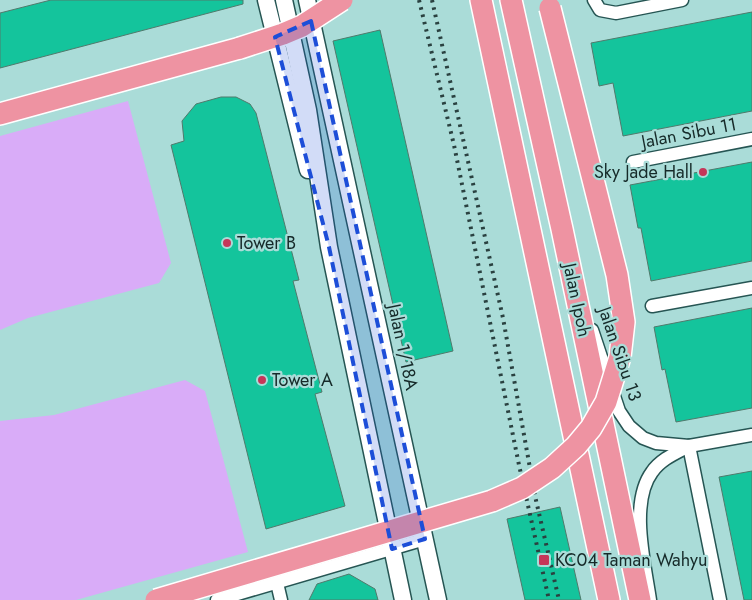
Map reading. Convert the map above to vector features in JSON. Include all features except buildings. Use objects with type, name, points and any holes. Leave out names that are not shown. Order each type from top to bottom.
[{"type":"highway","points":[[0,114],[240,48],[283,34],[302,26],[342,0]]},
{"type":"highway","name":"Jalan Ipoh","points":[[481,0],[609,600]]},
{"type":"highway","name":"Jalan Ipoh","points":[[511,0],[562,229],[640,600]]},
{"type":"highway","points":[[156,600],[492,501],[522,488],[552,468],[576,446],[591,428],[609,393],[620,357],[624,322],[617,275],[549,4]]},
{"type":"street","points":[[266,0],[296,126],[328,247],[403,600]]},
{"type":"street","points":[[284,0],[308,110],[328,247]]},
{"type":"street","name":"Jalan 1/18A","points":[[306,0],[438,600]]},
{"type":"street","points":[[597,5],[616,13],[682,0]]},
{"type":"street","name":"Jalan Sibu 11","points":[[633,162],[752,139]]},
{"type":"street","name":"Jalan Sibu 13","points":[[562,229],[619,411],[629,426],[643,438],[656,443],[689,446],[752,435]]},
{"type":"street","points":[[652,306],[752,288]]},
{"type":"street","points":[[689,446],[720,600]]},
{"type":"street","name":"Jalan Sibu 13","points":[[650,600],[642,545],[640,512],[643,488],[652,472],[664,459],[689,446]]},
{"type":"street","points":[[219,600],[425,539]]},
{"type":"street","points":[[277,583],[281,600]]},
{"type":"highlighted area","points":[[311,21],[425,539],[392,549],[329,247],[275,37]]},
{"type":"shaded area","points":[[128,101],[171,263],[159,283],[28,318],[0,330],[0,136]]},
{"type":"shaded area","points":[[185,380],[205,391],[248,552],[76,600],[0,600],[0,421],[54,415]]},
{"type":"railway","points":[[419,0],[454,145],[519,465],[549,600]]},
{"type":"railway","points":[[432,0],[503,318],[535,496],[559,600]]},
{"type":"place","name":"Sky Jade Hall","points":[[703,172]]},
{"type":"place","name":"Tower B","points":[[227,243]]},
{"type":"place","name":"Tower A","points":[[262,380]]},
{"type":"place","name":"KC04 Taman Wahyu","points":[[544,560]]}]
